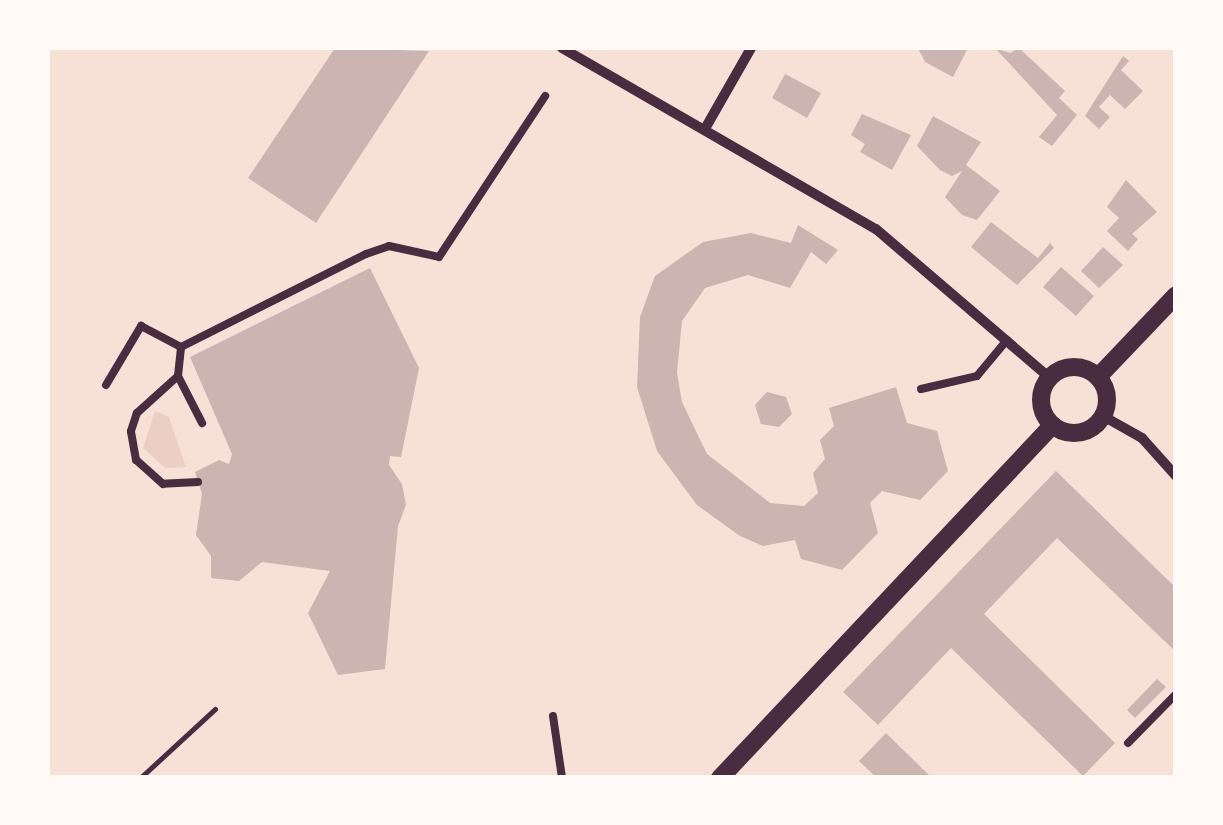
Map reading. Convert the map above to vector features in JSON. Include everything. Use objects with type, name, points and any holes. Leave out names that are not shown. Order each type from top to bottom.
[{"type":"street","points":[[562,48],[706,127],[876,228],[1050,378]]},
{"type":"street","points":[[706,127],[751,48]]},
{"type":"street","points":[[1098,377],[1176,295]]},
{"type":"street","points":[[1079,367],[1098,377],[1107,396],[1103,416],[1086,431],[1053,425],[1042,408],[1050,378],[1079,367]]},
{"type":"street","points":[[1103,416],[1142,438],[1176,476]]},
{"type":"street","points":[[720,778],[1053,425]]},
{"type":"lane","points":[[182,347],[389,246],[439,258],[545,96]]},
{"type":"lane","points":[[106,385],[141,326],[182,347]]},
{"type":"lane","points":[[921,390],[978,376],[1008,340]]},
{"type":"lane","points":[[182,347],[178,376],[202,423]]},
{"type":"lane","points":[[178,376],[137,414],[131,430],[136,460],[163,484],[198,482]]},
{"type":"lane","points":[[1128,743],[1176,694]]},
{"type":"lane","points":[[554,716],[562,778]]},
{"type":"path","points":[[140,778],[215,709]]},
{"type":"shaded area","points":[[155,411],[169,417],[186,467],[165,468],[143,448]]},
{"type":"building","points":[[335,48],[429,51],[316,223],[248,178]]},
{"type":"building","points":[[918,48],[968,48],[953,77],[925,62]]},
{"type":"building","points":[[995,48],[1010,53],[1019,48],[1065,91],[1059,98],[1077,115],[1052,146],[1039,137],[1057,115]]},
{"type":"building","points":[[1123,56],[1129,61],[1121,70],[1143,91],[1125,109],[1110,95],[1099,107],[1110,117],[1099,129],[1085,116]]},
{"type":"building","points":[[785,74],[821,93],[807,118],[772,98]]},
{"type":"building","points":[[862,114],[911,135],[892,170],[860,152],[865,144],[851,135]]},
{"type":"building","points":[[933,116],[981,142],[966,165],[1000,191],[977,220],[962,215],[945,197],[962,171],[952,176],[940,170],[917,146]]},
{"type":"building","points":[[1126,180],[1157,212],[1132,234],[1138,239],[1128,251],[1107,231],[1119,218],[1107,207]]},
{"type":"building","points":[[991,222],[1038,258],[1050,243],[1054,248],[1017,285],[971,247]]},
{"type":"building","points":[[798,225],[838,250],[826,264],[811,252],[790,288],[748,275],[705,288],[682,321],[677,373],[682,402],[707,454],[770,503],[804,506],[818,493],[813,473],[825,459],[820,440],[834,426],[829,408],[896,387],[907,423],[937,431],[948,471],[920,500],[882,491],[870,503],[878,533],[842,570],[801,559],[795,540],[763,546],[740,536],[697,505],[657,451],[637,387],[640,317],[655,276],[703,242],[751,233],[791,243]]},
{"type":"building","points":[[1103,247],[1123,265],[1099,288],[1081,271]]},
{"type":"building","points":[[1061,267],[1094,296],[1076,316],[1043,287]]},
{"type":"building","points":[[370,268],[419,368],[401,457],[390,456],[389,465],[402,484],[406,505],[398,526],[385,669],[338,675],[308,613],[330,571],[262,562],[239,581],[211,578],[211,556],[196,535],[202,494],[195,472],[219,460],[229,464],[232,454],[190,357]]},
{"type":"building","points":[[767,392],[786,397],[792,414],[779,427],[761,424],[755,405]]},
{"type":"building","points":[[1056,471],[1176,588],[1176,652],[1057,538],[984,614],[1115,743],[1083,776],[951,648],[878,725],[843,692]]},
{"type":"building","points":[[1157,679],[1166,687],[1135,718],[1127,710]]},
{"type":"building","points":[[886,733],[932,778],[877,778],[859,761]]}]
